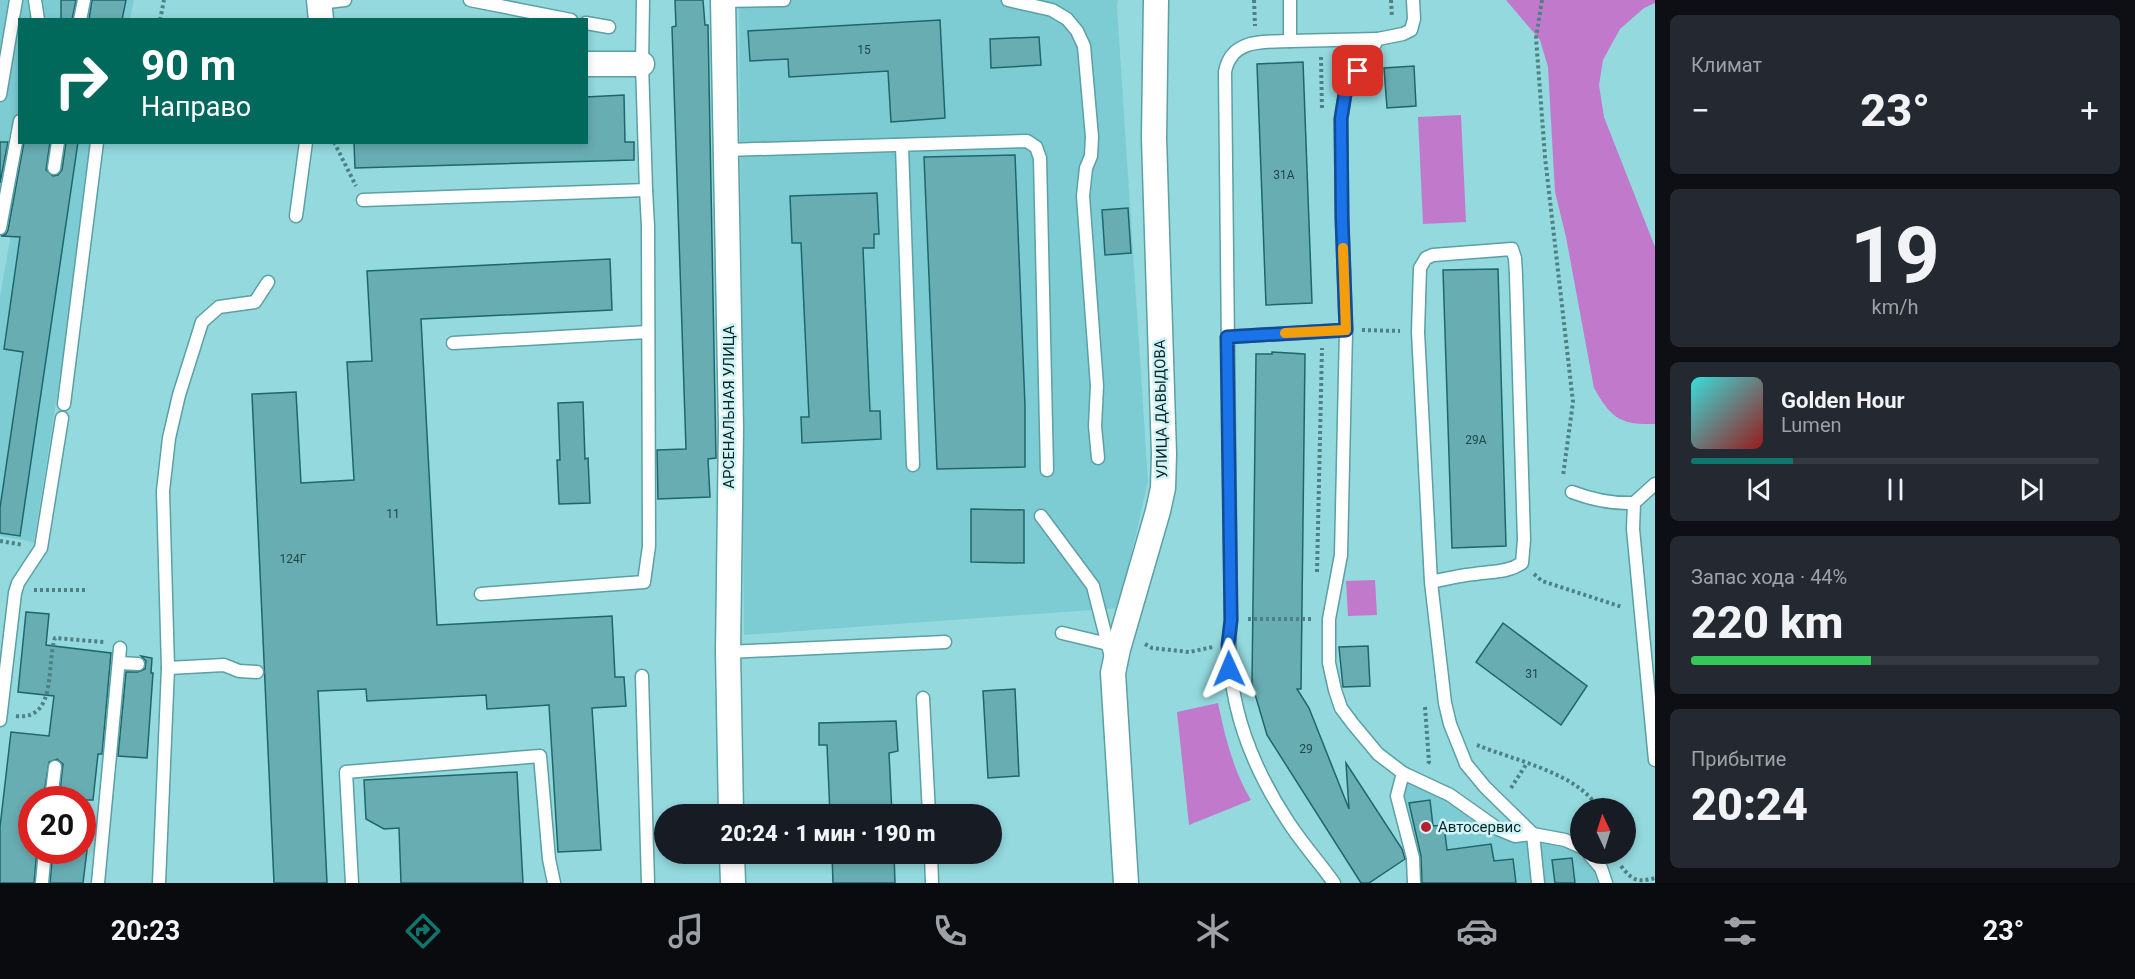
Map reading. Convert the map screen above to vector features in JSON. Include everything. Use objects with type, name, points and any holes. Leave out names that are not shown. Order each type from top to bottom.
[{"type":"street","name":"УЛИЦА ДАВЫДОВА","points":[[1126,883],[1113,673],[1115,638],[1158,511],[1163,488],[1163,396],[1154,138],[1156,0]]},
{"type":"street","name":"АРСЕНАЛЬНАЯ УЛИЦА","points":[[723,1],[731,428],[728,652],[731,804]]},
{"type":"street","points":[[588,64],[642,64]]},
{"type":"street","points":[[732,864],[733,883]]},
{"type":"lane","points":[[0,95],[15,0]]},
{"type":"lane","points":[[35,0],[38,18]]},
{"type":"lane","points":[[80,18],[84,0]]},
{"type":"lane","points":[[320,12],[345,0]]},
{"type":"lane","points":[[470,0],[562,18]]},
{"type":"lane","points":[[481,594],[644,582],[649,546],[643,0]]},
{"type":"lane","points":[[723,1],[784,0]]},
{"type":"lane","points":[[1008,0],[1052,10],[1067,19],[1077,30],[1084,46],[1092,137],[1083,196],[1097,386],[1095,426],[1098,458]]},
{"type":"lane","points":[[1290,0],[1290,41]]},
{"type":"lane","points":[[1334,883],[1288,820],[1259,768],[1245,736],[1233,694],[1228,645],[1231,620],[1225,72],[1227,60],[1235,51],[1257,42],[1378,39],[1403,34],[1411,30],[1414,19],[1413,0]]},
{"type":"lane","points":[[588,23],[609,27]]},
{"type":"lane","points":[[1378,39],[1345,94],[1341,119],[1346,330],[1341,555],[1329,619],[1329,663],[1335,690],[1341,708],[1353,724],[1378,754],[1403,774],[1450,795],[1498,830],[1515,836],[1533,834],[1570,842]]},
{"type":"lane","points":[[0,228],[18,132]]},
{"type":"lane","points":[[726,150],[1027,141],[1036,147],[1040,158],[1047,470]]},
{"type":"lane","points":[[54,168],[58,144]]},
{"type":"lane","points":[[64,404],[97,144]]},
{"type":"lane","points":[[296,216],[306,144]]},
{"type":"lane","points":[[902,146],[913,465]]},
{"type":"lane","points":[[363,200],[646,190]]},
{"type":"lane","points":[[1431,582],[1475,573],[1500,572],[1515,568],[1522,563],[1524,540],[1516,275],[1512,249],[1433,255],[1426,258],[1420,264],[1418,332],[1431,582],[1443,687],[1450,724],[1466,764],[1501,804],[1533,834],[1538,883]]},
{"type":"lane","points":[[159,883],[168,668],[163,490],[168,438],[202,322],[219,308],[255,302],[268,282]]},
{"type":"lane","points":[[1227,337],[1346,330]]},
{"type":"lane","points":[[453,343],[648,332]]},
{"type":"lane","points":[[0,720],[15,593],[18,583],[41,548],[62,418]]},
{"type":"lane","points":[[1572,492],[1611,504],[1634,503],[1655,484]]},
{"type":"lane","points":[[1634,503],[1633,529],[1655,760]]},
{"type":"lane","points":[[1041,516],[1090,580],[1115,638],[1062,633]]},
{"type":"lane","points":[[728,652],[945,642]]},
{"type":"lane","points":[[98,883],[120,648]]},
{"type":"lane","points":[[119,663],[138,664]]},
{"type":"lane","points":[[168,668],[224,665],[239,671],[257,672]]},
{"type":"lane","points":[[642,676],[648,883]]},
{"type":"lane","points":[[923,698],[928,804]]},
{"type":"lane","points":[[352,883],[346,772],[540,756],[549,859],[554,883]]},
{"type":"lane","points":[[53,786],[55,767]]},
{"type":"lane","points":[[1403,774],[1397,796],[1413,858],[1413,883]]},
{"type":"lane","points":[[42,883],[44,864]]},
{"type":"lane","points":[[931,864],[932,883]]},
{"type":"lane","points":[[1598,864],[1606,883]]},
{"type":"path","points":[[160,18],[164,0]]},
{"type":"path","points":[[1254,0],[1257,42]]},
{"type":"path","points":[[1542,0],[1536,38],[1545,157],[1572,402],[1563,477],[1572,492]]},
{"type":"path","points":[[335,144],[363,200]]},
{"type":"path","points":[[1371,329],[1418,332]]},
{"type":"path","points":[[0,542],[20,545]]},
{"type":"path","points":[[1522,563],[1542,581],[1640,612]]},
{"type":"path","points":[[15,593],[49,589],[87,590]]},
{"type":"path","points":[[1253,618],[1302,619]]},
{"type":"path","points":[[1,715],[25,717],[42,707],[55,638],[116,644],[120,648]]},
{"type":"path","points":[[1115,638],[1152,648],[1189,652],[1228,645]]},
{"type":"path","points":[[1427,724],[1429,762]]},
{"type":"path","points":[[1455,735],[1494,752],[1544,769],[1585,792],[1590,798]]},
{"type":"path","points":[[1501,804],[1527,763]]},
{"type":"path","points":[[1620,864],[1630,878],[1644,882],[1655,878]]},
{"type":"shaded area","points":[[0,0],[134,0],[130,18],[18,18],[18,144],[101,144],[87,206],[34,542],[0,536],[0,297],[11,234],[0,231]]},
{"type":"shaded area","points":[[739,0],[1118,0],[1148,481],[1119,608],[744,635]]},
{"type":"shaded area","points":[[1506,0],[1655,0],[1655,3],[1644,8],[1620,29],[1603,60],[1599,85],[1604,117],[1655,247],[1655,424],[1633,423],[1618,418],[1606,406],[1594,388],[1566,237],[1555,192],[1548,67],[1540,40]]},
{"type":"shaded area","points":[[1461,115],[1466,222],[1423,224],[1418,117]]},
{"type":"shaded area","points":[[1375,580],[1377,615],[1348,616],[1346,581]]},
{"type":"shaded area","points":[[1218,703],[1230,753],[1251,800],[1189,825],[1177,712]]},
{"type":"shaded area","points":[[1393,778],[1437,786],[1489,822],[1570,848],[1570,864],[1595,864],[1610,883],[1408,883]]},
{"type":"building","points":[[61,0],[76,0],[72,18],[61,18]]},
{"type":"building","points":[[92,0],[126,0],[122,18],[89,18]]},
{"type":"building","points":[[675,0],[703,0],[705,25],[708,25],[716,458],[708,459],[710,497],[658,499],[657,450],[686,449],[672,27],[676,26]]},
{"type":"building","points":[[940,20],[945,118],[891,122],[888,71],[789,77],[788,59],[750,61],[748,31]]},
{"type":"building","points":[[1039,37],[1041,65],[991,68],[990,39]]},
{"type":"building","points":[[1303,62],[1312,303],[1266,305],[1257,64]]},
{"type":"building","points":[[1414,66],[1416,106],[1387,108],[1384,68]]},
{"type":"building","points":[[624,95],[625,142],[634,142],[634,160],[355,168],[354,144],[588,144],[588,97]]},
{"type":"building","points":[[0,142],[8,142],[0,183]]},
{"type":"building","points":[[24,144],[50,144],[46,170],[53,176],[58,175],[62,170],[66,144],[78,144],[20,536],[0,533],[0,508],[23,352],[4,349],[20,237],[1,236],[8,230]]},
{"type":"building","points":[[1015,155],[1025,406],[1025,467],[937,469],[924,157]]},
{"type":"building","points":[[877,193],[879,234],[874,234],[874,248],[863,248],[870,411],[880,411],[881,439],[802,443],[801,417],[809,417],[801,243],[792,243],[790,196]]},
{"type":"building","points":[[1128,208],[1131,253],[1105,255],[1102,210]]},
{"type":"building","points":[[610,259],[612,310],[421,319],[437,625],[612,616],[615,677],[624,677],[626,706],[592,708],[601,850],[558,852],[549,705],[487,709],[486,695],[367,701],[366,689],[318,691],[327,883],[274,883],[252,394],[296,392],[301,483],[354,480],[347,362],[372,361],[367,271]]},
{"type":"building","points":[[1498,269],[1506,546],[1452,548],[1443,270]]},
{"type":"building","points":[[1272,352],[1305,354],[1301,689],[1297,689],[1309,708],[1349,809],[1346,763],[1402,849],[1405,859],[1369,883],[1361,883],[1267,735],[1252,684],[1256,354],[1272,354]]},
{"type":"building","points":[[583,402],[585,459],[588,458],[590,503],[559,504],[558,403]]},
{"type":"building","points":[[971,509],[1024,510],[1024,563],[971,562]]},
{"type":"building","points":[[26,612],[49,614],[46,645],[111,653],[102,754],[98,754],[95,786],[61,786],[63,764],[57,759],[49,762],[45,786],[18,786],[18,864],[36,864],[34,883],[0,883],[0,827],[11,732],[49,736],[54,696],[18,692]]},
{"type":"building","points":[[1503,623],[1587,686],[1561,725],[1476,662]]},
{"type":"building","points":[[1368,646],[1370,686],[1343,687],[1339,647]]},
{"type":"building","points":[[141,656],[152,658],[151,673],[153,673],[147,758],[118,756],[126,672],[138,672],[145,669],[146,661]]},
{"type":"building","points":[[1015,689],[1019,776],[988,778],[983,691]]},
{"type":"building","points":[[896,721],[898,751],[889,753],[892,804],[830,804],[827,745],[819,745],[819,723]]},
{"type":"building","points":[[517,772],[523,883],[401,883],[399,828],[384,829],[366,819],[364,780]]},
{"type":"building","points":[[1430,800],[1433,826],[1444,825],[1447,850],[1491,844],[1494,861],[1513,859],[1516,883],[1422,883],[1421,856],[1409,803]]},
{"type":"building","points":[[1570,858],[1575,883],[1555,883],[1552,860]]},
{"type":"building","points":[[52,864],[85,864],[83,883],[50,883]]},
{"type":"building","points":[[832,864],[894,864],[895,883],[833,883]]},
{"type":"slow traffic","points":[[1285,333],[1346,330],[1343,248]]},
{"type":"place","name":"Автосервис","points":[[1426,827]]},
{"type":"route","points":[[1229,669],[1228,645],[1231,620],[1227,337],[1346,330],[1341,119],[1345,94],[1358,71]]}]
